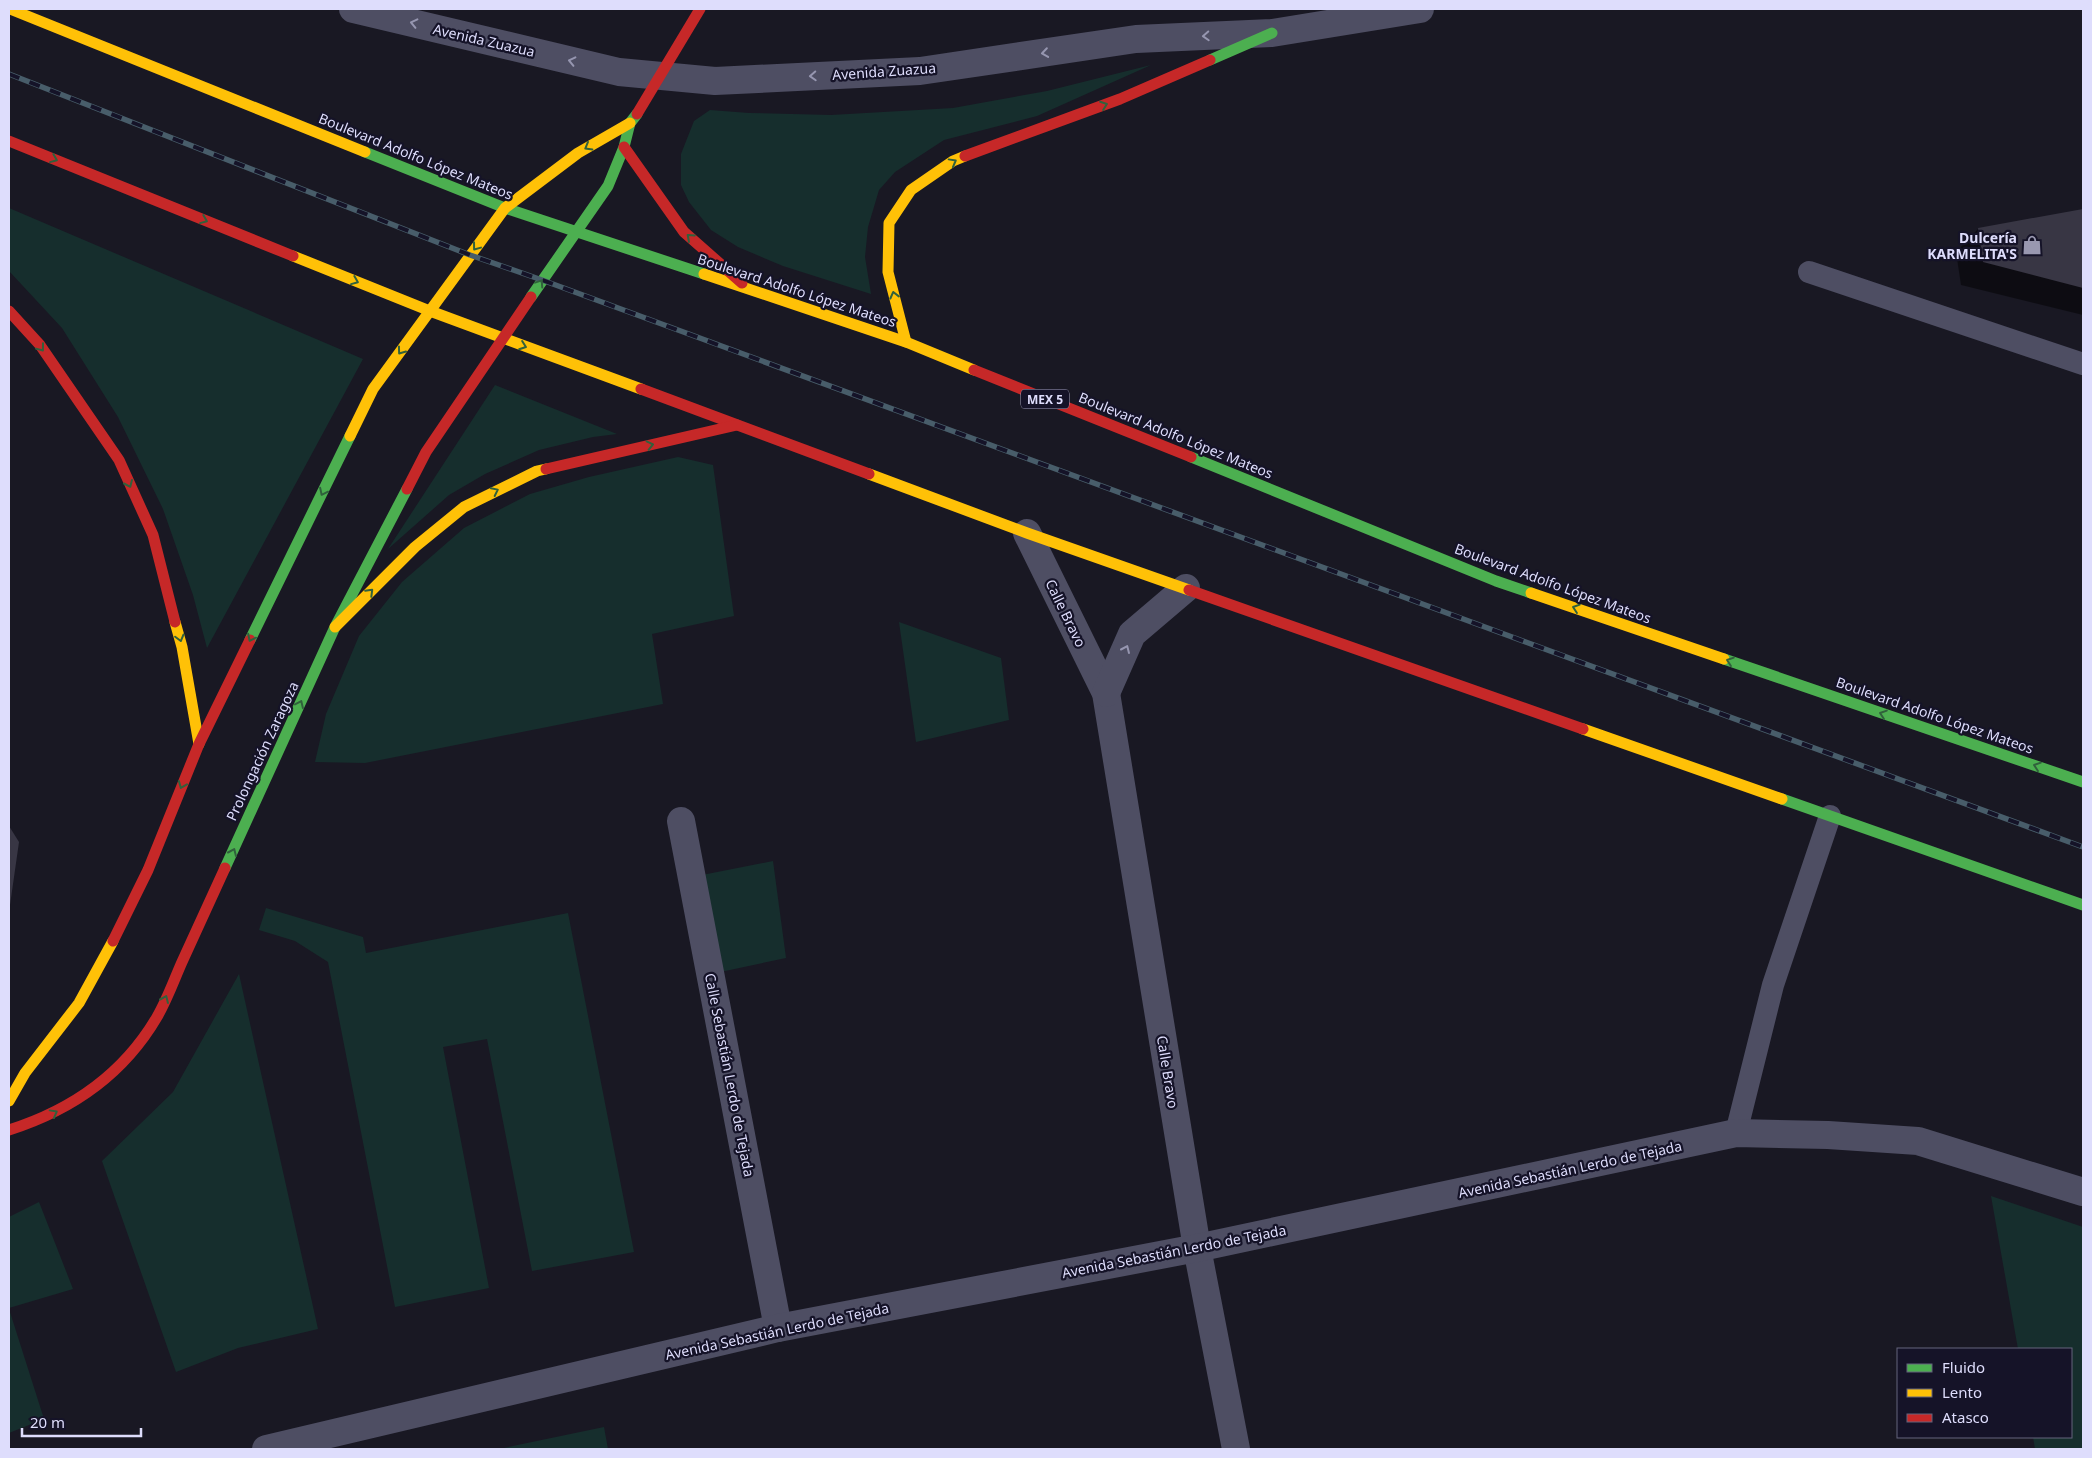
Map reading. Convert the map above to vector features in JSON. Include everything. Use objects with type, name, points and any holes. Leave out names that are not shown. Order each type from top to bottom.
[{"type":"main road","name":"Boulevard Adolfo López Mateos","points":[[10,9],[505,208],[906,342],[1496,581],[2083,782]]},
{"type":"main road","points":[[9,1101],[26,1073],[79,1003],[115,938],[148,870],[199,744],[373,389],[505,208],[578,153],[634,118],[700,9]]},
{"type":"main road","points":[[906,342],[888,272],[889,223],[911,190],[953,161],[1120,99],[1272,33]]},
{"type":"main road","name":"Prolongación Zaragoza","points":[[9,1130],[40,1121],[85,1096],[126,1060],[157,1017],[335,627],[426,452],[608,186],[634,118]]},
{"type":"main road","points":[[9,140],[430,312],[1027,533],[2083,904]]},
{"type":"main road","points":[[624,147],[684,232],[753,292]]},
{"type":"main road","points":[[9,312],[40,345],[119,460],[152,535],[182,647],[199,744]]},
{"type":"main road","points":[[335,627],[415,547],[464,507],[536,470],[737,425]]},
{"type":"street","name":"Avenida Zuazua","points":[[352,9],[619,72],[716,81],[920,71],[1136,40],[1272,33],[1420,9]]},
{"type":"street","name":"Calle Bravo","points":[[1027,533],[1106,693],[1197,1248],[1236,1449]]},
{"type":"street","points":[[1106,693],[1132,634],[1186,588]]},
{"type":"street","name":"Calle Sebastián Lerdo de Tejada","points":[[682,821],[778,1328]]},
{"type":"street","name":"Avenida Sebastián Lerdo de Tejada","points":[[266,1449],[778,1328],[1197,1248],[1736,1133],[1828,1135],[1918,1142],[2083,1192]]},
{"type":"lane","points":[[1809,272],[2083,364]]},
{"type":"lane","points":[[1736,1133],[1773,985],[1830,816]]},
{"type":"green space","points":[[1151,65],[1037,116],[944,140],[895,172],[879,190],[868,227],[865,257],[871,294],[783,266],[738,247],[711,230],[689,202],[681,185],[681,154],[694,121],[710,110],[831,115],[953,108],[1047,91]]},
{"type":"green space","points":[[9,208],[363,359],[207,648],[193,595],[163,509],[118,417],[62,328],[9,271]]},
{"type":"green space","points":[[495,385],[617,434],[593,437],[539,450],[485,474],[449,495],[388,549]]},
{"type":"green space","points":[[678,457],[713,465],[734,616],[652,634],[663,704],[365,763],[315,762],[326,714],[359,636],[402,582],[464,528],[530,494],[589,477]]},
{"type":"green space","points":[[899,622],[1001,658],[1009,720],[916,742]]},
{"type":"green space","points":[[773,861],[786,958],[711,974],[697,876]]},
{"type":"green space","points":[[266,908],[363,937],[366,953],[568,913],[634,1252],[532,1271],[487,1039],[443,1047],[489,1288],[395,1307],[328,962],[295,941],[259,930]]},
{"type":"green space","points":[[239,974],[318,1329],[238,1348],[176,1372],[102,1161],[173,1092]]},
{"type":"green space","points":[[1991,1196],[2083,1227],[2083,1449],[2035,1449],[2033,1438],[2072,1438],[2072,1348],[2018,1348]]},
{"type":"green space","points":[[39,1202],[73,1289],[9,1308],[9,1217]]},
{"type":"green space","points":[[9,1309],[44,1419],[9,1433]]},
{"type":"green space","points":[[604,1427],[608,1449],[499,1449]]},
{"type":"building","name":"Dulcería KARMELITA'S","points":[[2083,209],[2083,288],[1983,262],[1978,228]]},
{"type":"building","points":[[9,826],[19,842],[10,905],[9,905]]},
{"type":"railway","points":[[9,74],[470,255],[2083,847]]},
{"type":"traffic: fast","points":[[1210,60],[1272,33]]},
{"type":"traffic: fast","points":[[531,297],[608,186],[624,147],[630,123],[637,114]]},
{"type":"traffic: fast","points":[[365,152],[505,208],[704,274]]},
{"type":"traffic: fast","points":[[250,640],[350,436]]},
{"type":"traffic: fast","points":[[1191,457],[1496,581],[1531,593]]},
{"type":"traffic: fast","points":[[225,868],[335,627],[407,489]]},
{"type":"traffic: fast","points":[[1724,659],[2083,782]]},
{"type":"traffic: fast","points":[[1782,799],[2083,905]]},
{"type":"traffic: slow","points":[[10,9],[365,152]]},
{"type":"traffic: slow","points":[[350,436],[373,389],[505,208],[578,153],[630,123]]},
{"type":"traffic: slow","points":[[906,342],[888,272],[889,223],[911,190],[953,161],[965,156]]},
{"type":"traffic: slow","points":[[293,256],[430,311],[641,389]]},
{"type":"traffic: slow","points":[[704,274],[906,342],[974,370]]},
{"type":"traffic: slow","points":[[335,627],[415,547],[464,507],[537,471],[546,469]]},
{"type":"traffic: slow","points":[[869,474],[1027,533],[1189,590]]},
{"type":"traffic: slow","points":[[1531,593],[1724,659]]},
{"type":"traffic: slow","points":[[175,622],[182,647],[199,744]]},
{"type":"traffic: slow","points":[[1583,729],[1782,799]]},
{"type":"traffic: slow","points":[[9,1101],[25,1073],[79,1003],[113,941]]},
{"type":"traffic: jam","points":[[637,114],[700,9]]},
{"type":"traffic: jam","points":[[965,156],[1120,99],[1210,60]]},
{"type":"traffic: jam","points":[[9,141],[293,256]]},
{"type":"traffic: jam","points":[[624,147],[684,232],[742,283]]},
{"type":"traffic: jam","points":[[407,489],[426,452],[531,297]]},
{"type":"traffic: jam","points":[[9,311],[40,345],[119,460],[153,535],[175,622]]},
{"type":"traffic: jam","points":[[974,370],[1191,457]]},
{"type":"traffic: jam","points":[[641,389],[869,474]]},
{"type":"traffic: jam","points":[[546,469],[737,425]]},
{"type":"traffic: jam","points":[[1189,590],[1583,729]]},
{"type":"traffic: jam","points":[[113,941],[148,870],[199,744],[250,640]]},
{"type":"traffic: jam","points":[[9,1130],[54,1112],[94,1088],[112,1073],[143,1038],[161,1010],[225,868]]},
{"type":"place","name":"Dulcería KARMELITA'S","points":[[2032,245]]}]
